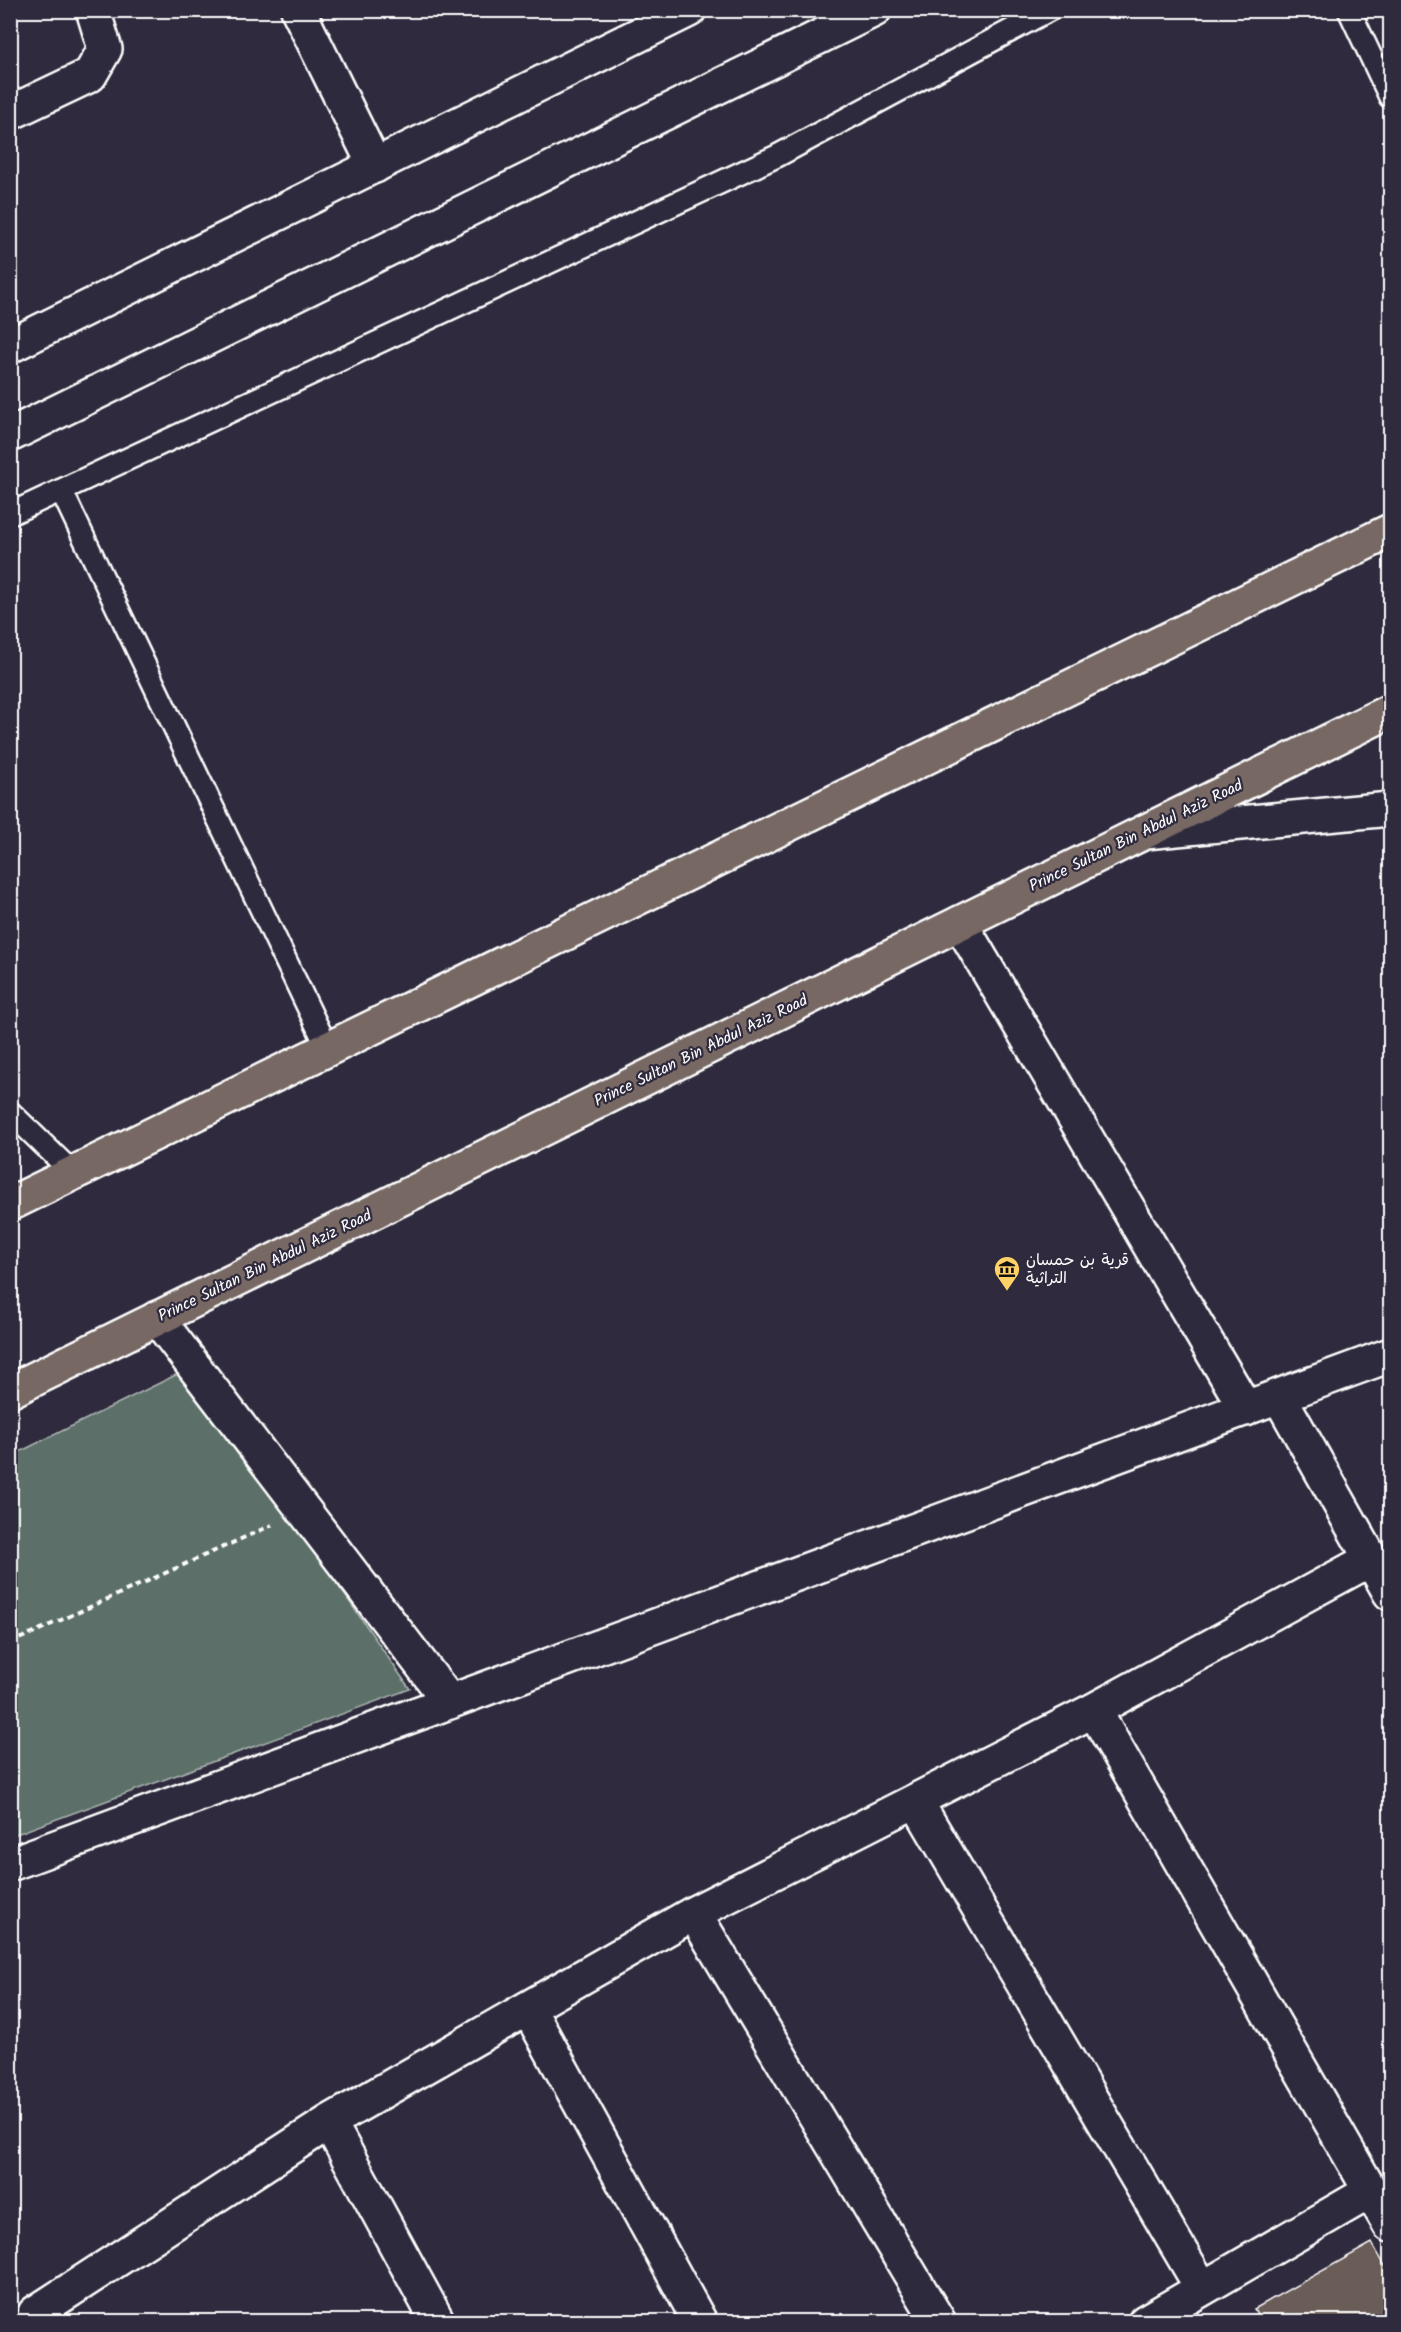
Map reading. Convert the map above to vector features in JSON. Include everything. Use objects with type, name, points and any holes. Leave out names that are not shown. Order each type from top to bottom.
[{"type":"highway","points":[[10,1204],[1390,531]]},
{"type":"highway","name":"Prince Sultan Bin Abdul Aziz Road","points":[[10,1391],[1390,711]]},
{"type":"street","points":[[10,113],[90,75],[105,49],[93,10]]},
{"type":"street","points":[[298,10],[375,166]]},
{"type":"street","points":[[10,346],[689,10]]},
{"type":"street","points":[[10,435],[874,10]]},
{"type":"street","points":[[1144,832],[1390,809]]},
{"type":"street","points":[[960,923],[1246,1409]]},
{"type":"street","points":[[157,1318],[450,1702]]},
{"type":"street","points":[[10,1864],[1390,1355]]},
{"type":"street","points":[[1279,1396],[1390,1593]]},
{"type":"street","points":[[32,2322],[35,2313],[329,2122],[694,1912],[1094,1710],[1371,1559]]},
{"type":"street","points":[[1094,1710],[1390,2225]]},
{"type":"street","points":[[916,1801],[1202,2288]]},
{"type":"street","points":[[694,1912],[939,2322]]},
{"type":"street","points":[[528,2008],[700,2322]]},
{"type":"street","points":[[329,2122],[438,2322]]},
{"type":"street","points":[[1145,2322],[1371,2191]]},
{"type":"lane","points":[[10,514],[777,156],[1048,10]]},
{"type":"lane","points":[[1349,10],[1390,97]]},
{"type":"lane","points":[[61,490],[328,1049]]},
{"type":"lane","points":[[10,1112],[74,1173]]},
{"type":"path","points":[[10,1643],[303,1511]]},
{"type":"green space","points":[[188,1369],[410,1689],[11,1836],[11,1456]]},
{"type":"building","points":[[1372,2243],[1390,2275],[1390,2322],[1262,2322],[1254,2309]]},
{"type":"place","name":"قرية بن حمسان التراثية","points":[[1007,1292]]}]
